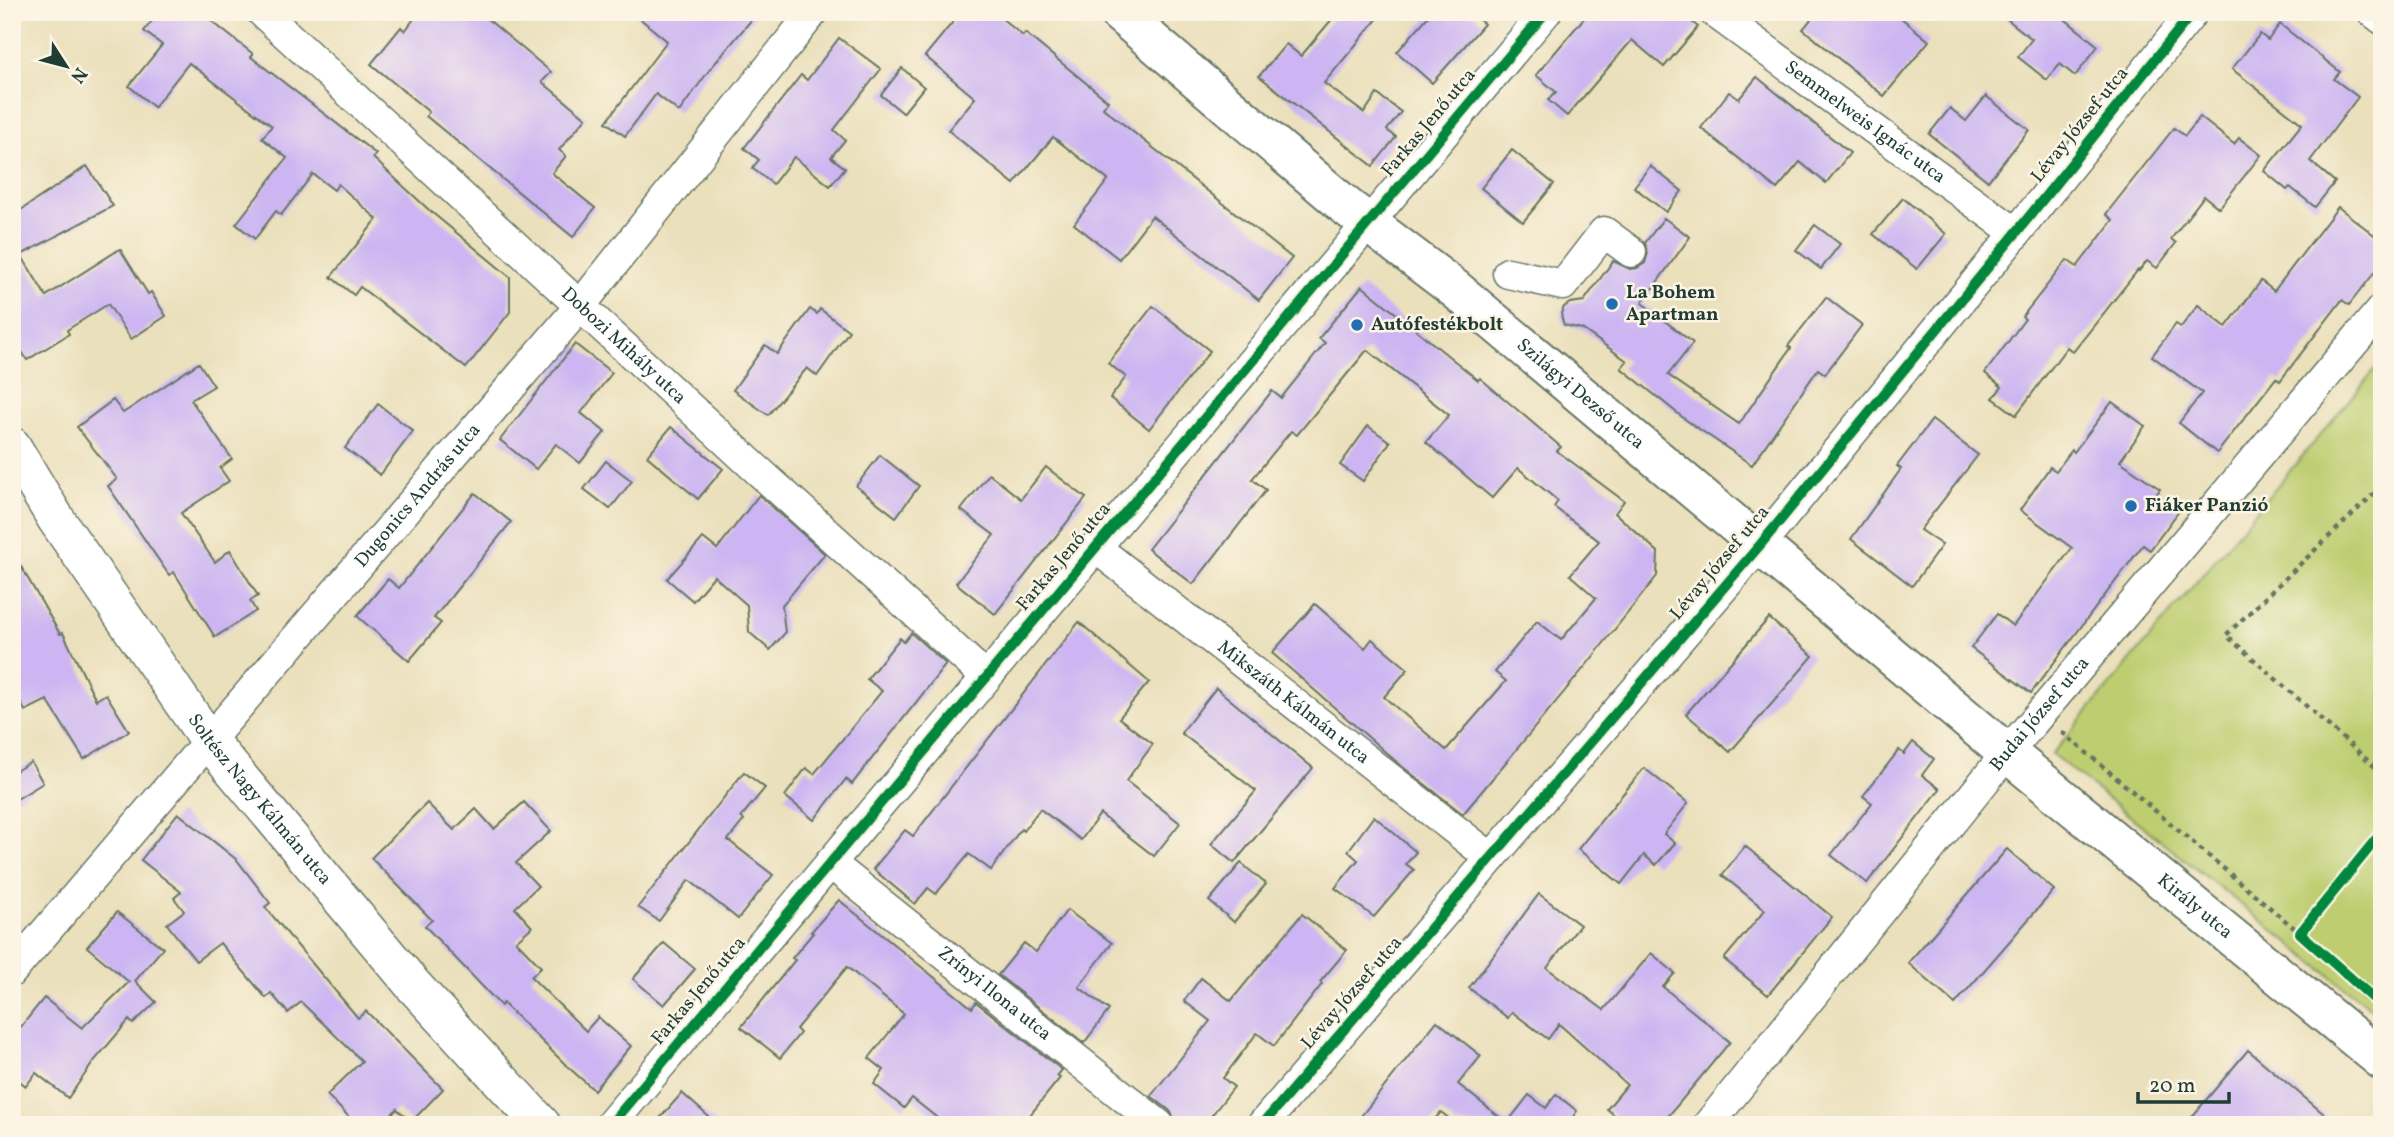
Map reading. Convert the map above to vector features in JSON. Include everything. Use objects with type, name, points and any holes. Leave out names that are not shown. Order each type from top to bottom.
[{"type":"main road","name":"Szilágyi Dezső utca","points":[[1118,12],[1368,223],[1455,289],[2007,753]]},
{"type":"main road","name":"Király utca","points":[[2007,753],[2382,1060]]},
{"type":"street","name":"Dobozi Mihály utca","points":[[262,12],[752,465],[986,677]]},
{"type":"street","name":"Dugonics András utca","points":[[12,971],[581,305],[813,12]]},
{"type":"street","name":"Farkas Jenő utca","points":[[610,1125],[1546,12]]},
{"type":"street","name":"Semmelweis Ignác utca","points":[[1714,12],[2016,233]]},
{"type":"street","name":"Lévay József utca","points":[[1262,1125],[1759,545],[2016,233],[2193,12]]},
{"type":"street","points":[[2373,12],[2382,19]]},
{"type":"street","points":[[1508,274],[1556,288],[1563,285],[1604,232],[1631,252]]},
{"type":"street","name":"Budai József utca","points":[[1708,1125],[2007,753],[2382,309]]},
{"type":"street","name":"Soltész Nagy Kálmán utca","points":[[12,446],[56,519],[209,741],[413,985],[542,1125]]},
{"type":"street","name":"Mikszáth Kálmán utca","points":[[1095,547],[1490,858]]},
{"type":"street","name":"Zrínyi Ilona utca","points":[[830,863],[1159,1125]]},
{"type":"path","points":[[2382,486],[2226,635],[2382,773]]},
{"type":"path","points":[[2040,714],[2311,942]]},
{"type":"path","points":[[2300,933],[2308,923]]},
{"type":"green space","points":[[2382,361],[2382,1017],[2052,754]]},
{"type":"building","points":[[159,12],[200,12],[253,54],[251,57],[376,154],[373,158],[429,210],[510,277],[510,312],[466,368],[360,287],[354,295],[331,277],[377,219],[338,184],[334,190],[313,174],[281,215],[276,211],[255,239],[236,224],[287,158],[262,138],[272,126],[189,63],[154,107],[129,86],[162,45],[144,31]]},
{"type":"building","points":[[419,12],[479,12],[551,72],[542,82],[586,118],[559,150],[566,156],[552,173],[595,208],[573,237],[426,116],[429,112],[371,64],[401,27],[405,31]]},
{"type":"building","points":[[632,12],[758,12],[710,69],[679,112],[656,94],[625,136],[606,122],[667,41]]},
{"type":"building","points":[[961,12],[994,12],[1023,36],[1025,33],[1108,101],[1103,108],[1292,258],[1259,300],[1152,216],[1119,259],[1074,224],[1108,180],[1053,137],[1014,184],[948,130],[975,98],[925,56]]},
{"type":"building","points":[[1338,12],[1383,12],[1324,83],[1364,113],[1377,94],[1401,112],[1387,130],[1396,137],[1373,166],[1259,76],[1286,44],[1301,56]]},
{"type":"building","points":[[1432,12],[1470,12],[1484,24],[1432,83],[1397,52]]},
{"type":"building","points":[[1589,12],[1680,12],[1698,27],[1664,67],[1632,40],[1567,116],[1548,100],[1556,92],[1536,75]]},
{"type":"building","points":[[1817,12],[1894,12],[1929,41],[1884,96],[1803,29]]},
{"type":"building","points":[[1998,12],[2056,12],[2098,46],[2075,76],[2060,64],[2047,80],[2018,57],[2032,39]]},
{"type":"building","points":[[2280,24],[2340,72],[2334,79],[2358,97],[2310,161],[2335,182],[2315,207],[2290,187],[2287,190],[2264,171],[2302,124],[2232,69],[2260,34],[2268,40]]},
{"type":"building","points":[[839,38],[881,69],[834,130],[845,140],[831,157],[845,168],[830,186],[794,157],[773,184],[752,168],[759,160],[744,148],[801,75],[807,80]]},
{"type":"building","points":[[902,68],[924,87],[903,113],[881,95]]},
{"type":"building","points":[[1757,77],[1850,153],[1826,183],[1800,162],[1777,189],[1701,128],[1729,92],[1739,99]]},
{"type":"building","points":[[1986,96],[2029,130],[1988,181],[1929,134],[1950,108],[1966,121]]},
{"type":"building","points":[[2200,117],[2234,144],[2239,138],[2261,155],[2219,208],[2204,196],[2171,239],[2176,243],[2157,268],[2147,261],[2138,270],[2073,352],[2067,347],[2016,415],[1993,398],[2002,387],[1985,373],[2025,319],[2022,317],[2067,260],[2077,267],[2113,220],[2106,214],[2174,128],[2185,136]]},
{"type":"building","points":[[1512,150],[1554,184],[1523,222],[1481,188]]},
{"type":"building","points":[[87,166],[113,206],[21,255],[46,296],[120,249],[148,294],[151,292],[166,316],[131,339],[108,304],[67,330],[69,334],[27,360],[12,335],[12,216]]},
{"type":"building","points":[[1650,166],[1682,191],[1666,212],[1634,187]]},
{"type":"building","points":[[1903,198],[1946,234],[1917,269],[1873,234]]},
{"type":"building","points":[[2338,207],[2382,241],[2382,263],[2349,305],[2342,300],[2280,381],[2276,378],[2217,453],[2179,423],[2202,393],[2152,356],[2176,324],[2181,327],[2198,305],[2226,327],[2261,281],[2274,291]]},
{"type":"building","points":[[1664,218],[1690,237],[1642,303],[1693,343],[1668,375],[1739,424],[1791,348],[1788,346],[1826,297],[1862,325],[1825,374],[1818,369],[1752,465],[1686,420],[1621,368],[1627,361],[1582,329],[1564,325],[1561,313],[1564,307],[1570,303],[1584,301],[1613,261],[1630,269],[1645,263],[1648,253],[1645,243]]},
{"type":"building","points":[[1815,225],[1840,244],[1821,269],[1796,250]]},
{"type":"building","points":[[1362,286],[1478,380],[1480,378],[1561,447],[1557,451],[1624,501],[1615,513],[1658,552],[1657,576],[1463,814],[1399,764],[1272,653],[1315,604],[1365,648],[1372,639],[1408,669],[1384,697],[1446,750],[1506,681],[1495,672],[1537,621],[1561,640],[1596,598],[1570,575],[1599,541],[1554,507],[1558,501],[1518,468],[1492,498],[1426,442],[1449,415],[1367,350],[1297,435],[1291,431],[1252,479],[1266,490],[1193,584],[1148,549],[1272,391],[1281,398],[1325,343],[1319,338]]},
{"type":"building","points":[[1153,306],[1210,351],[1149,429],[1110,398],[1126,377],[1108,363]]},
{"type":"building","points":[[810,309],[817,314],[820,309],[849,331],[817,376],[807,368],[768,415],[733,390],[765,345],[777,354]]},
{"type":"building","points":[[575,344],[612,373],[581,413],[605,432],[580,463],[556,444],[536,469],[500,440]]},
{"type":"building","points":[[199,363],[214,386],[191,400],[232,459],[220,468],[229,481],[181,513],[215,562],[230,550],[258,596],[250,601],[256,611],[215,637],[174,572],[169,575],[108,486],[117,479],[77,427],[113,400],[123,413]]},
{"type":"building","points":[[2112,402],[2145,426],[2120,461],[2160,489],[2156,495],[2179,511],[2150,550],[2143,545],[2031,693],[1971,648],[1997,614],[2013,626],[2072,548],[2020,510],[2050,467],[2056,471]]},
{"type":"building","points":[[378,404],[413,431],[380,475],[345,448]]},
{"type":"building","points":[[1932,420],[1978,455],[1920,530],[1942,545],[1912,586],[1851,539],[1901,469],[1897,466]]},
{"type":"building","points":[[1368,426],[1390,442],[1363,481],[1340,465]]},
{"type":"building","points":[[671,427],[723,469],[698,499],[647,456]]},
{"type":"building","points":[[880,455],[919,486],[896,517],[856,486]]},
{"type":"building","points":[[606,461],[632,481],[610,509],[584,489]]},
{"type":"building","points":[[1046,467],[1086,498],[995,614],[956,583],[994,535],[961,510],[989,474],[1021,499]]},
{"type":"building","points":[[475,493],[511,522],[434,618],[441,623],[409,661],[357,616],[388,579],[399,588]]},
{"type":"building","points":[[759,495],[825,554],[782,605],[785,633],[770,650],[749,632],[747,605],[714,576],[693,601],[667,579],[703,538],[717,549]]},
{"type":"building","points":[[12,551],[60,634],[63,633],[96,700],[106,694],[129,731],[84,759],[47,700],[25,711],[12,684]]},
{"type":"building","points":[[1769,618],[1813,656],[1730,752],[1686,714]]},
{"type":"building","points":[[1079,622],[1149,682],[1119,718],[1153,744],[1126,781],[1180,823],[1154,856],[1100,814],[1081,840],[1040,809],[1023,831],[1021,829],[991,870],[969,854],[936,894],[928,888],[915,904],[873,869],[905,830],[913,836]]},
{"type":"building","points":[[911,633],[946,664],[852,784],[846,779],[814,820],[785,796],[806,768],[814,774],[882,691],[867,679],[900,638],[904,642]]},
{"type":"building","points":[[1216,688],[1313,768],[1234,863],[1211,844],[1256,791],[1181,733]]},
{"type":"building","points":[[1913,742],[1934,759],[1922,775],[1940,789],[1867,883],[1831,855],[1872,803],[1863,796],[1899,750],[1904,754]]},
{"type":"building","points":[[31,762],[43,783],[12,802],[12,773]]},
{"type":"building","points":[[1644,768],[1688,803],[1664,834],[1675,843],[1656,865],[1644,855],[1621,884],[1578,849]]},
{"type":"building","points":[[744,772],[765,788],[741,817],[744,820],[728,840],[773,875],[738,919],[689,880],[659,921],[638,907]]},
{"type":"building","points":[[524,802],[551,831],[516,863],[538,886],[515,908],[532,927],[516,941],[541,967],[531,977],[586,1031],[598,1017],[631,1046],[594,1090],[503,1003],[501,1006],[425,926],[432,920],[371,858],[427,803],[454,830],[476,809],[494,829]]},
{"type":"building","points":[[178,813],[237,860],[270,903],[265,907],[358,1018],[366,1011],[443,1089],[411,1122],[397,1109],[381,1125],[357,1125],[327,1095],[362,1061],[301,1002],[288,1013],[271,993],[266,998],[220,943],[196,961],[167,924],[184,911],[174,898],[181,892],[141,860]]},
{"type":"building","points":[[1374,816],[1416,852],[1406,864],[1414,870],[1374,917],[1335,888],[1358,860],[1348,851]]},
{"type":"building","points":[[1745,846],[1832,917],[1768,995],[1724,959],[1765,910],[1722,875]]},
{"type":"building","points":[[2007,849],[2054,890],[1955,1004],[1908,963]]},
{"type":"building","points":[[1241,863],[1266,884],[1234,922],[1209,901]]},
{"type":"building","points":[[1539,894],[1580,925],[1547,968],[1604,1010],[1651,953],[1675,973],[1663,987],[1730,1042],[1661,1125],[1626,1125],[1607,1109],[1627,1085],[1559,1024],[1548,1039],[1512,1012],[1508,1018],[1469,988]]},
{"type":"building","points":[[839,900],[972,1008],[976,1002],[1062,1070],[1057,1076],[1060,1078],[1022,1125],[946,1125],[912,1098],[904,1108],[874,1084],[884,1070],[869,1058],[904,1014],[847,967],[796,1029],[800,1033],[780,1058],[741,1027],[795,960],[792,958],[813,933],[811,932]]},
{"type":"building","points":[[1067,910],[1112,943],[1079,987],[1109,1010],[1084,1043],[998,975],[1024,943],[1036,952]]},
{"type":"building","points":[[117,912],[163,948],[135,981],[156,1002],[133,1024],[129,1020],[95,1060],[68,1098],[36,1073],[26,1086],[12,1075],[12,1038],[44,998],[82,1028],[129,982],[87,947]]},
{"type":"building","points":[[1302,914],[1347,950],[1320,982],[1322,984],[1274,1046],[1257,1033],[1223,1078],[1234,1087],[1204,1125],[1178,1125],[1170,1111],[1151,1096],[1210,1021],[1184,1001],[1201,978],[1231,1001]]},
{"type":"building","points":[[664,943],[695,969],[664,1005],[633,979]]},
{"type":"building","points":[[1437,1021],[1481,1056],[1458,1084],[1507,1123],[1529,1095],[1546,1108],[1556,1094],[1577,1111],[1567,1125],[1457,1125],[1441,1112],[1430,1125],[1354,1125]]},
{"type":"building","points":[[2248,1050],[2337,1125],[2185,1125]]},
{"type":"building","points":[[682,1093],[718,1125],[654,1125]]},
{"type":"cycle path","points":[[610,1125],[1546,12]]},
{"type":"cycle path","points":[[1262,1125],[1760,545],[2193,12]]},
{"type":"cycle path","points":[[2382,832],[2300,933],[2382,1006]]},
{"type":"place","name":"La Bohem Apartman","points":[[1612,304]]},
{"type":"place","name":"Autófestékbolt","points":[[1357,325]]},
{"type":"place","name":"Fiáker Panzió","points":[[2131,506]]}]
